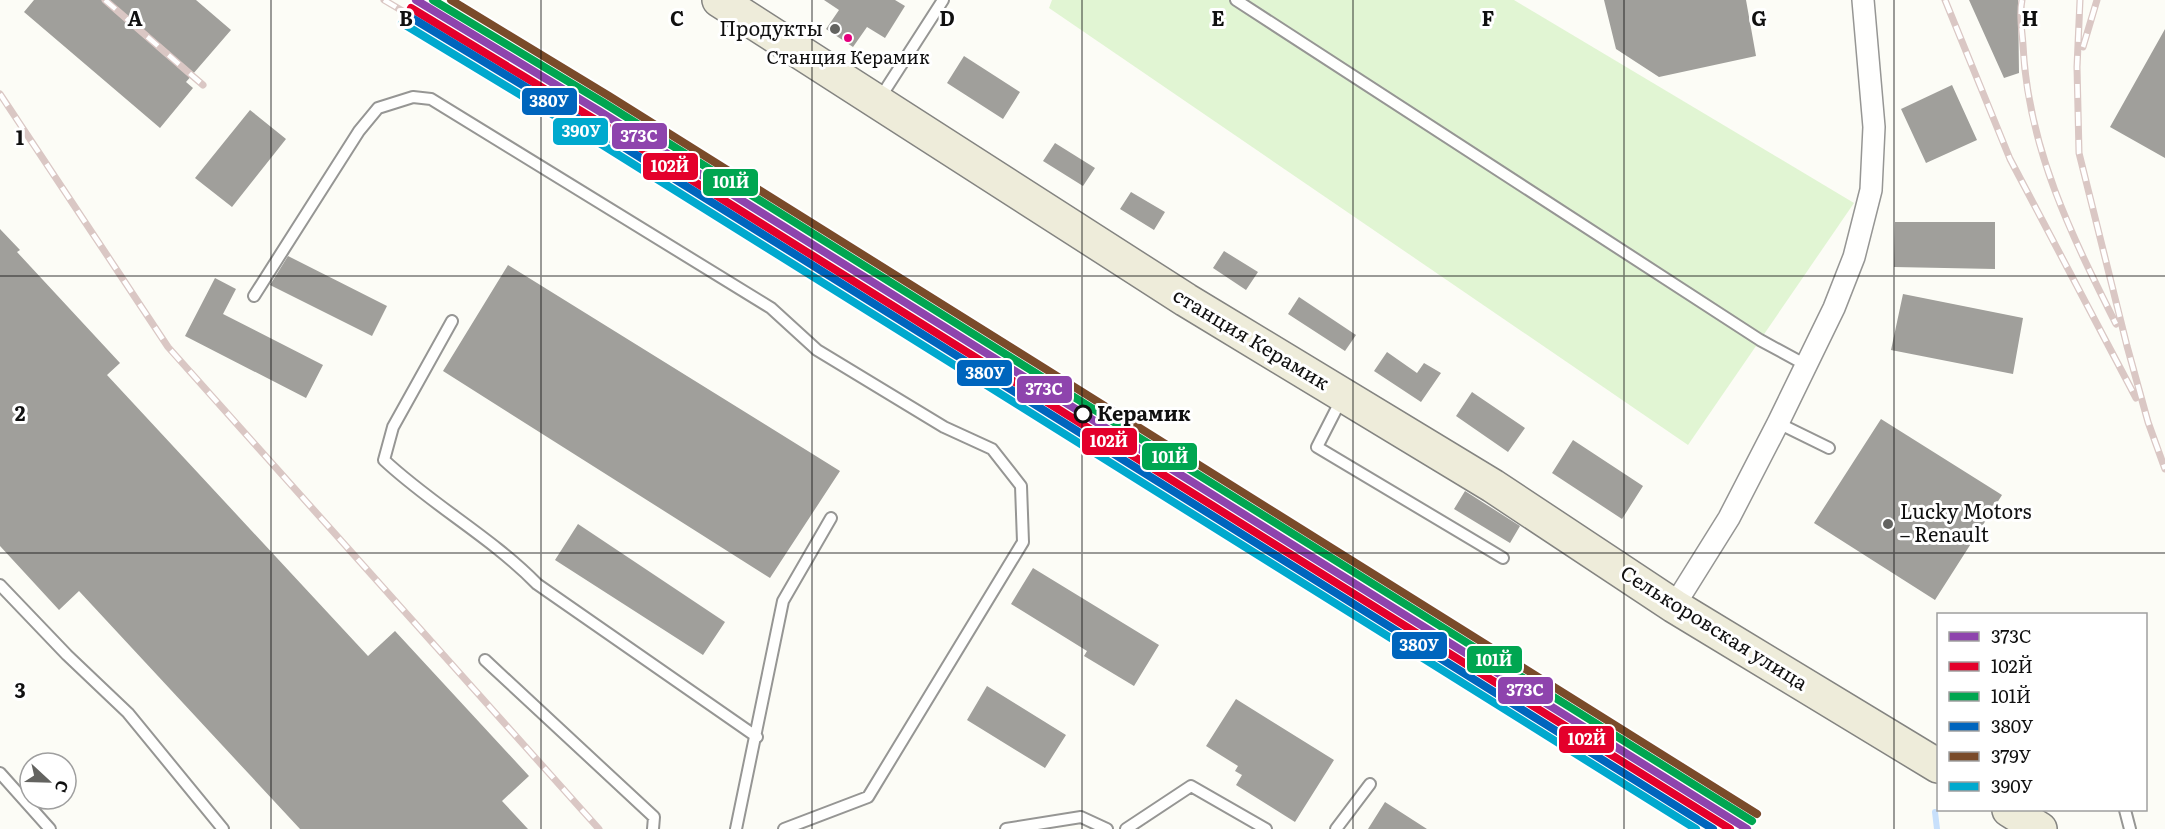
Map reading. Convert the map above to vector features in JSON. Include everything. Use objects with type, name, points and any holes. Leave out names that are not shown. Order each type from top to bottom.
[{"type":"main road","points":[[719,0],[878,100]]},
{"type":"main road","name":"станция Керамик","points":[[878,100],[1186,300],[1493,486]]},
{"type":"main road","name":"Селькоровская улица","points":[[1493,486],[1674,606],[1937,765]]},
{"type":"main road","points":[[2011,811],[2040,829]]},
{"type":"street","points":[[1674,606],[1729,518],[1778,423],[1834,308],[1854,256],[1871,190],[1874,127],[1863,0]]},
{"type":"lane","points":[[878,100],[943,0]]},
{"type":"lane","points":[[1236,0],[1760,340],[1806,365]]},
{"type":"lane","points":[[254,296],[359,131],[378,108],[413,97],[431,99],[771,308],[817,350],[944,427],[992,449],[1021,486],[1023,542],[868,797],[784,829]]},
{"type":"lane","points":[[452,321],[393,427],[384,460],[413,488],[513,560],[537,584],[757,737]]},
{"type":"lane","points":[[1344,395],[1317,447],[1503,558]]},
{"type":"lane","points":[[1778,423],[1829,448]]},
{"type":"lane","points":[[736,829],[757,737],[783,601],[831,518]]},
{"type":"lane","points":[[0,585],[67,655],[128,713],[223,829]]},
{"type":"lane","points":[[485,660],[654,817],[654,829]]},
{"type":"lane","points":[[0,773],[50,829]]},
{"type":"lane","points":[[1336,829],[1371,784]]},
{"type":"lane","points":[[1126,829],[1191,786],[1266,829]]},
{"type":"lane","points":[[2126,811],[2130,829]]},
{"type":"lane","points":[[1006,829],[1081,817],[1107,829]]},
{"type":"green space","points":[[1052,0],[1514,0],[1854,203],[1688,445],[1049,8]]},
{"type":"building","points":[[34,0],[196,0],[231,30],[186,82],[193,88],[160,128],[24,12]]},
{"type":"building","points":[[824,0],[895,0],[905,6],[885,38],[867,27],[853,47],[826,29],[839,10]]},
{"type":"building","points":[[1604,0],[1746,0],[1756,56],[1659,77],[1616,49]]},
{"type":"building","points":[[1969,0],[2018,0],[2019,73],[2004,78]]},
{"type":"building","points":[[2165,29],[2165,158],[2110,127]]},
{"type":"building","points":[[964,56],[1020,92],[1003,119],[947,83]]},
{"type":"building","points":[[1952,85],[1977,140],[1926,163],[1901,109]]},
{"type":"building","points":[[250,110],[286,139],[232,207],[195,178]]},
{"type":"building","points":[[1055,143],[1095,168],[1083,186],[1043,161]]},
{"type":"building","points":[[1131,192],[1165,212],[1154,230],[1120,209]]},
{"type":"building","points":[[1895,222],[1995,222],[1995,269],[1894,267]]},
{"type":"building","points":[[0,229],[20,250],[17,252],[120,363],[107,375],[368,656],[395,631],[529,776],[502,801],[528,829],[300,829],[79,591],[59,610],[0,546]]},
{"type":"building","points":[[1224,251],[1258,272],[1246,290],[1213,268]]},
{"type":"building","points":[[288,256],[387,306],[372,336],[270,285]]},
{"type":"building","points":[[508,265],[840,471],[770,578],[443,371]]},
{"type":"building","points":[[215,278],[236,289],[223,314],[323,365],[306,398],[185,336]]},
{"type":"building","points":[[1903,294],[2023,318],[2013,374],[1891,350]]},
{"type":"building","points":[[1299,297],[1356,335],[1345,351],[1288,314]]},
{"type":"building","points":[[1387,352],[1417,373],[1424,363],[1441,373],[1421,402],[1374,371]]},
{"type":"building","points":[[1472,392],[1525,428],[1508,452],[1456,416]]},
{"type":"building","points":[[1881,419],[2002,495],[1935,600],[1814,523]]},
{"type":"building","points":[[1573,440],[1643,486],[1622,519],[1552,473]]},
{"type":"building","points":[[1465,491],[1520,526],[1510,543],[1454,509]]},
{"type":"building","points":[[578,524],[725,622],[703,655],[555,560]]},
{"type":"building","points":[[1033,568],[1159,645],[1134,686],[1084,656],[1087,651],[1011,604]]},
{"type":"building","points":[[987,686],[1066,735],[1045,768],[967,720]]},
{"type":"building","points":[[1236,699],[1334,760],[1295,822],[1236,785],[1242,775],[1235,771],[1238,766],[1206,746]]},
{"type":"building","points":[[1385,802],[1427,829],[1368,829]]},
{"type":"waterway","points":[[1935,812],[1937,829]]},
{"type":"railway","points":[[105,0],[203,85]]},
{"type":"railway","points":[[384,0],[506,72]]},
{"type":"railway","points":[[1945,0],[2010,159],[2136,398]]},
{"type":"railway","points":[[2022,0],[2021,22],[2027,83],[2033,119],[2043,155],[2068,223],[2116,324]]},
{"type":"railway","points":[[2080,0],[2077,67],[2079,153],[2127,346],[2148,422],[2165,469]]},
{"type":"railway","points":[[2083,47],[2097,0]]},
{"type":"railway","points":[[0,94],[168,347],[599,829]]},
{"type":"transit line","name":"373C","points":[[416,0],[599,111],[1747,829]]},
{"type":"transit line","name":"101Й","points":[[433,0],[604,103],[1752,821]]},
{"type":"transit line","name":"379У","points":[[451,0],[609,96],[1757,814]]},
{"type":"transit line","name":"102Й","points":[[411,8],[594,119],[1730,829]]},
{"type":"transit line","name":"380У","points":[[407,15],[590,126],[1713,829]]},
{"type":"transit line","name":"390У","points":[[402,23],[585,134],[1696,829]]},
{"type":"place","name":"Продукты","points":[[835,29]]},
{"type":"place","name":"Станция Керамик","points":[[848,38]]},
{"type":"place","name":"Керамик","points":[[1083,414]]},
{"type":"place","name":"Lucky Motors – Renault","points":[[1888,524]]}]
